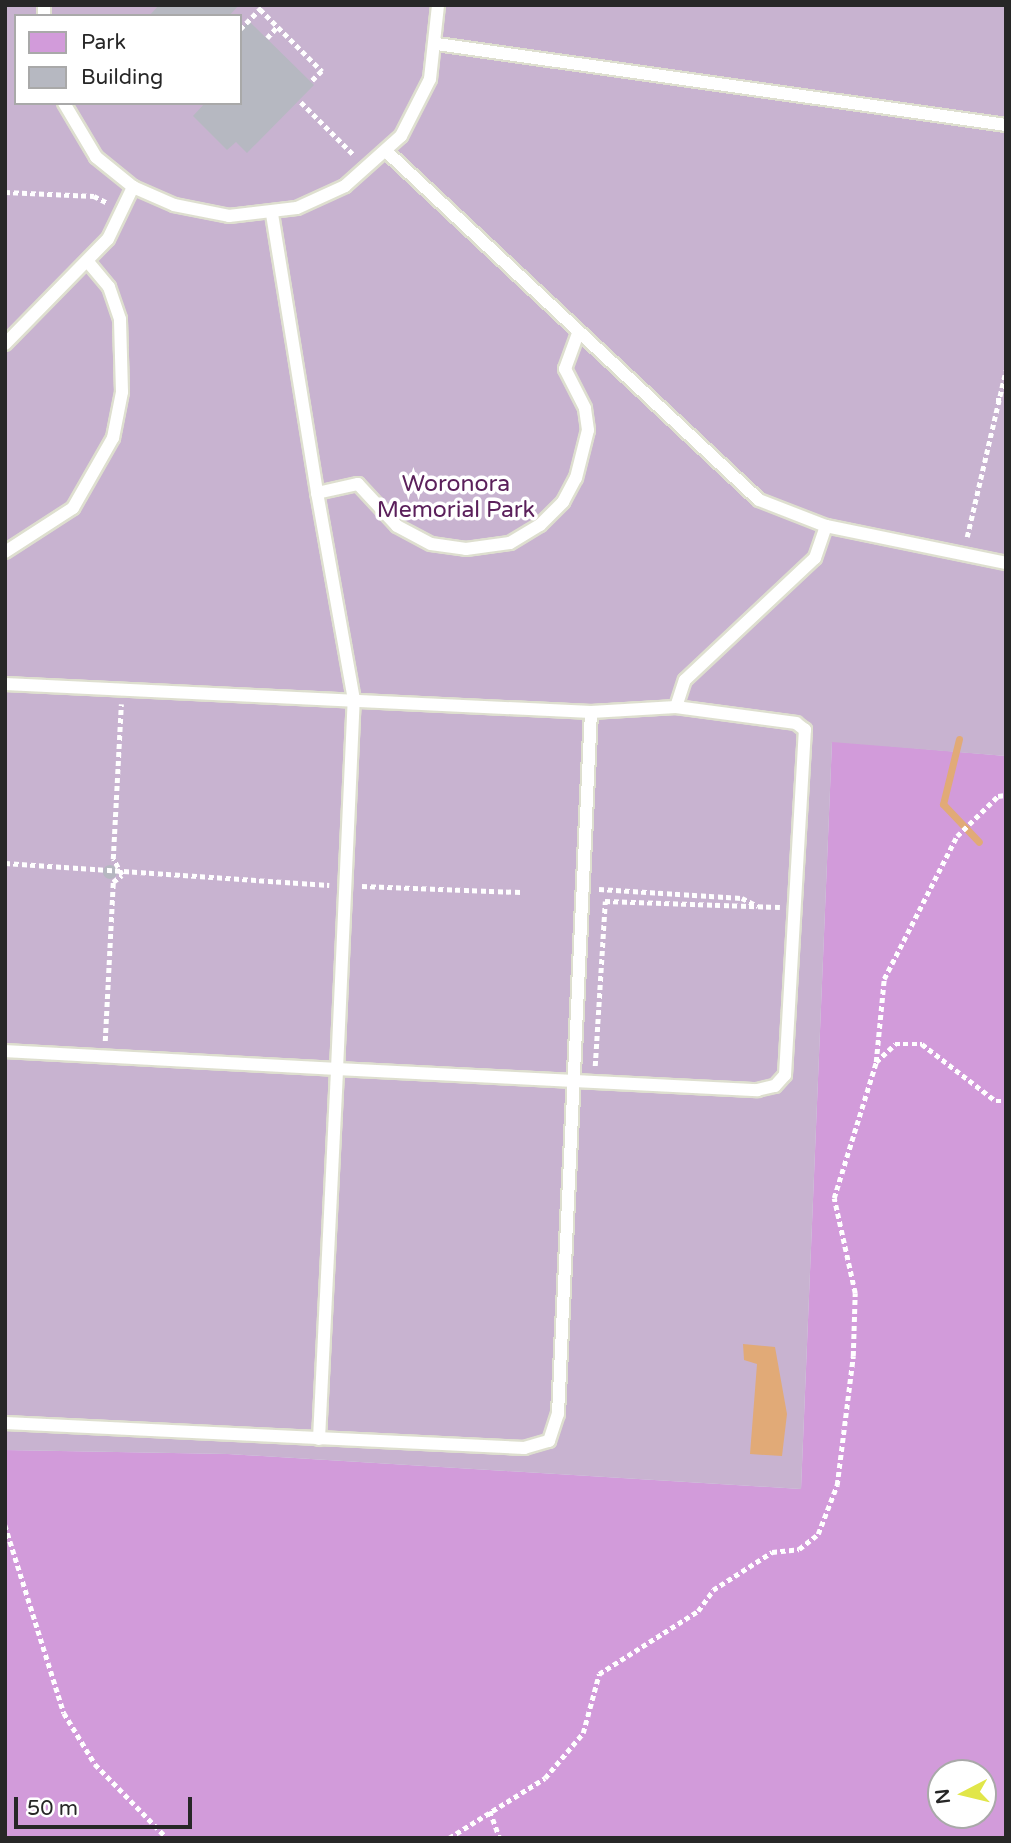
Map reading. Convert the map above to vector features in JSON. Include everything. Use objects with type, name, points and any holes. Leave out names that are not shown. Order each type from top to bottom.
[{"type":"lane","points":[[65,105],[96,157],[133,187],[204,212],[272,214],[330,196],[387,152],[418,108],[437,44],[438,5]]},
{"type":"lane","points":[[437,44],[1006,125]]},
{"type":"lane","points":[[387,152],[742,488],[782,513],[827,526],[1006,563]]},
{"type":"lane","points":[[5,344],[88,262],[124,210],[133,187]]},
{"type":"lane","points":[[272,214],[354,700],[319,1438]]},
{"type":"lane","points":[[5,552],[73,508],[113,438],[122,392],[120,319],[109,287],[88,262]]},
{"type":"lane","points":[[317,493],[358,484],[397,526],[443,548],[485,548],[527,535],[563,502],[584,451],[587,415],[565,369],[578,334]]},
{"type":"lane","points":[[676,707],[685,680],[815,558],[827,526]]},
{"type":"lane","points":[[5,684],[591,712],[676,707],[803,726],[789,1065],[778,1084],[757,1090],[337,1069],[105,1054],[5,1051]]},
{"type":"lane","points":[[5,1423],[524,1448],[551,1439],[558,1414],[591,712]]},
{"type":"path","points":[[242,27],[262,7],[277,27],[322,71],[311,82]]},
{"type":"path","points":[[267,38],[277,27]]},
{"type":"path","points":[[301,102],[367,170]]},
{"type":"path","points":[[5,192],[94,196],[124,210]]},
{"type":"path","points":[[963,555],[996,400],[1006,370]]},
{"type":"path","points":[[996,400],[1006,400]]},
{"type":"path","points":[[122,689],[113,859],[122,872]]},
{"type":"path","points":[[449,1838],[545,1779],[583,1733],[598,1674],[698,1611],[713,1590],[772,1552],[799,1549],[818,1534],[837,1485],[853,1356],[855,1293],[834,1198],[876,1062],[884,979],[957,836],[999,796],[1006,795]]},
{"type":"path","points":[[5,863],[346,886],[522,892]]},
{"type":"path","points":[[105,1054],[113,882],[122,872]]},
{"type":"path","points":[[584,889],[742,898],[758,906]]},
{"type":"path","points":[[595,1081],[605,901],[797,908]]},
{"type":"path","points":[[876,1062],[895,1044],[922,1044],[996,1101],[1006,1101]]},
{"type":"path","points":[[5,1525],[64,1713],[96,1764],[167,1838]]},
{"type":"path","points":[[490,1811],[500,1838]]},
{"type":"green space","name":"Woronora Memorial Park","points":[[5,5],[1006,5],[1006,756],[832,742],[801,1489],[228,1454],[5,1450]]},
{"type":"green space","points":[[832,741],[1006,756],[1006,1838],[5,1838],[5,1450],[228,1454],[801,1489]]},
{"type":"shaded area","points":[[743,1344],[775,1347],[787,1414],[782,1456],[750,1454],[757,1364],[744,1360]]},
{"type":"building","points":[[159,5],[239,5],[231,14],[151,14]]},
{"type":"building","points":[[249,21],[314,85],[247,153],[236,142],[227,150],[193,116],[203,105],[242,105],[242,29]]},
{"type":"building","points":[[107,865],[113,865],[117,872],[113,879],[107,879],[103,875],[103,869]]},
{"type":"waterway","points":[[959,739],[943,804],[979,842]]}]
